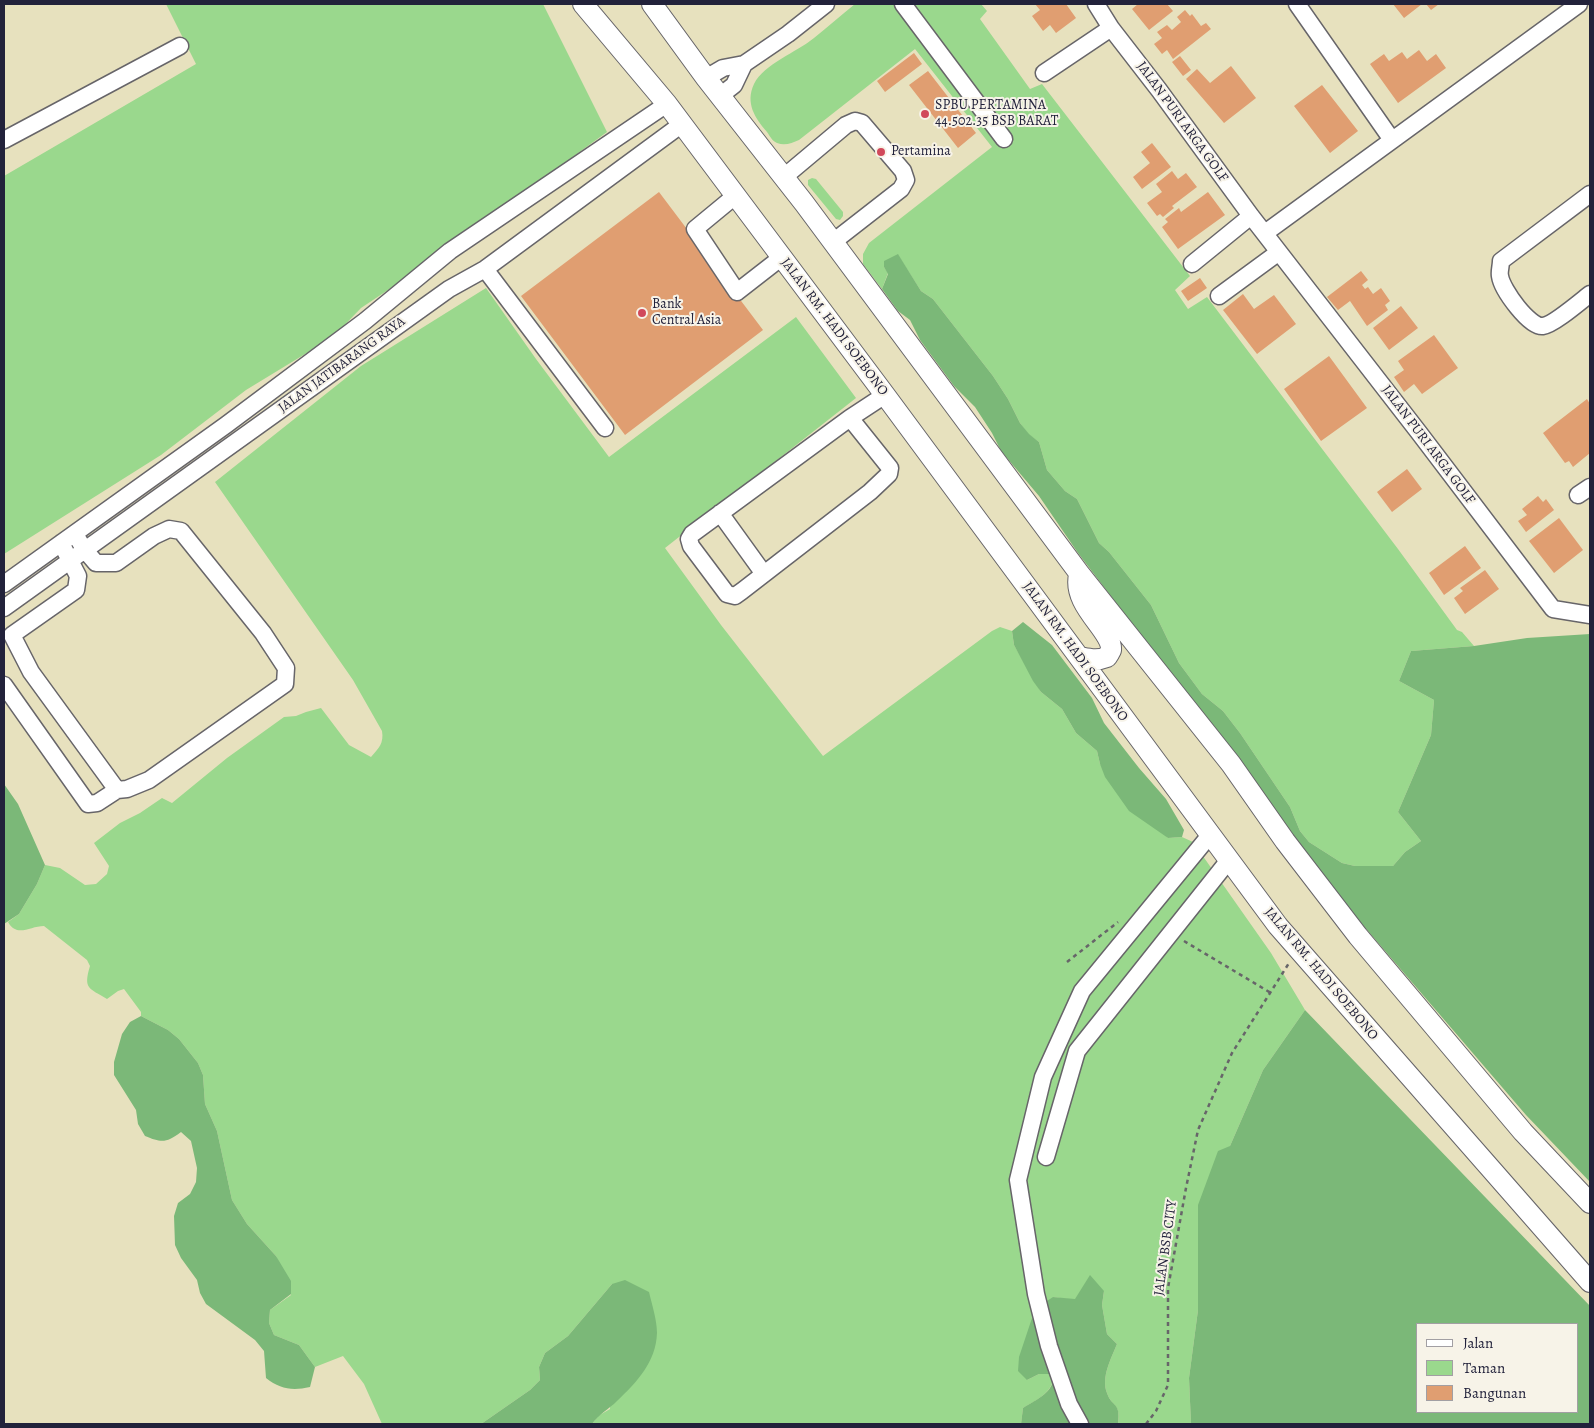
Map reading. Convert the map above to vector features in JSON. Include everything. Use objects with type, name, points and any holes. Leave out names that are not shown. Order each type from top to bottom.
[{"type":"main road","name":"JALAN RM. HADI SOEBONO","points":[[583,4],[667,104],[1298,952],[1590,1282]]},
{"type":"main road","points":[[652,4],[706,78],[833,242],[1079,573],[1231,764],[1285,841],[1358,936],[1523,1132],[1590,1203]]},
{"type":"main road","points":[[1079,573],[1077,582],[1087,609],[1104,632],[1111,648],[1107,657],[1101,659],[1079,657]]},
{"type":"street","points":[[706,78],[723,68],[744,64],[788,34],[826,4]]},
{"type":"street","points":[[903,4],[1004,139]]},
{"type":"street","name":"JALAN PURI ARGA GOLF","points":[[1096,4],[1111,28],[1251,216],[1553,609],[1590,616]]},
{"type":"street","points":[[1265,233],[1579,4]]},
{"type":"street","points":[[1304,6],[1392,140]]},
{"type":"street","points":[[1044,73],[1111,28]]},
{"type":"street","points":[[4,140],[180,46]]},
{"type":"street","points":[[720,96],[734,85],[744,64]]},
{"type":"street","name":"JALAN JATIBARANG RAYA","points":[[4,584],[350,332],[472,235],[667,104]]},
{"type":"street","points":[[784,177],[846,125],[855,121],[862,123],[903,171],[906,180],[902,189],[833,242]]},
{"type":"street","name":"JALAN JATIBARANG RAYA","points":[[4,608],[449,289],[485,269],[682,124]]},
{"type":"street","points":[[1590,194],[1501,261],[1499,276],[1510,298],[1534,325],[1541,327],[1552,323],[1590,294]]},
{"type":"street","points":[[735,196],[695,229],[737,292],[782,257]]},
{"type":"street","points":[[1192,264],[1251,216]]},
{"type":"street","points":[[1220,296],[1279,252]]},
{"type":"street","points":[[429,269],[449,289]]},
{"type":"street","points":[[485,269],[605,428]]},
{"type":"street","points":[[850,418],[890,468],[889,474],[870,492],[735,596],[727,594],[691,546],[689,539],[692,534],[850,418],[885,395]]},
{"type":"street","points":[[720,513],[764,574]]},
{"type":"street","points":[[4,684],[88,804],[97,803],[118,790],[127,789],[149,780],[285,684],[286,668],[263,633],[181,530],[169,529],[154,536],[116,563],[96,563],[84,549],[75,534]]},
{"type":"street","points":[[61,543],[78,576],[76,590],[8,638],[118,790]]},
{"type":"street","points":[[1080,1424],[1069,1404],[1049,1346],[1036,1294],[1018,1180],[1043,1077],[1082,991],[1210,835]]},
{"type":"street","points":[[1043,1077],[1077,1051],[1229,860]]},
{"type":"street","points":[[1046,1157],[1077,1051]]},
{"type":"path","name":"JALAN BSB CITY","points":[[1146,1424],[1156,1411],[1168,1385],[1168,1288],[1198,1130],[1232,1054],[1284,970],[1298,952]]},
{"type":"green space","points":[[166,4],[543,4],[607,132],[412,274],[361,308],[333,337],[246,390],[161,455],[4,554],[4,176],[196,64]]},
{"type":"green space","points":[[855,4],[981,4],[987,11],[980,19],[1030,89],[1042,84],[1190,276],[1175,290],[1188,309],[1207,297],[1457,630],[1462,632],[1474,646],[1411,651],[1399,681],[1434,700],[1431,735],[1398,812],[1421,841],[1405,852],[1393,866],[1355,866],[1342,863],[1309,842],[1300,831],[1290,807],[1240,733],[1223,711],[1202,694],[1179,663],[1151,605],[1109,552],[1099,543],[1077,499],[1065,491],[1047,470],[1039,442],[1028,434],[1020,423],[1008,399],[993,376],[933,299],[921,291],[898,255],[884,267],[888,273],[882,289],[863,264],[863,254],[869,243],[992,147],[915,49],[799,140],[786,144],[777,143],[772,140],[755,116],[751,104],[751,91],[765,70],[814,38]]},
{"type":"green space","points":[[816,179],[843,212],[840,220],[836,219],[808,185],[808,180]]},
{"type":"green space","points":[[898,254],[921,291],[933,299],[993,376],[1008,399],[1020,423],[1039,442],[1047,470],[1065,491],[1077,499],[1099,543],[1109,552],[1151,605],[1179,663],[1202,694],[1223,711],[1240,733],[1290,807],[1300,831],[1309,842],[1342,863],[1355,866],[1393,866],[1405,852],[1421,841],[1398,812],[1431,735],[1434,700],[1399,681],[1411,651],[1474,646],[1527,638],[1590,634],[1590,1182],[1526,1115],[1361,923],[1332,892],[1279,817],[1078,553],[1039,496],[1001,451],[975,407],[954,386],[920,340],[910,320],[898,311],[882,289],[888,274],[884,267],[884,261]]},
{"type":"green space","points":[[486,288],[609,457],[796,317],[856,398],[665,548],[721,625],[823,756],[992,631],[1000,627],[1012,631],[1014,645],[1041,692],[1062,709],[1076,733],[1097,751],[1100,764],[1168,838],[1182,837],[1193,842],[1271,953],[1305,1010],[1263,1070],[1230,1146],[1198,1310],[1189,1378],[1191,1424],[1118,1424],[1117,1408],[1109,1398],[1105,1387],[1106,1374],[1117,1344],[1107,1334],[1102,1305],[1104,1291],[1075,1300],[1053,1297],[1050,1322],[1043,1326],[1032,1318],[1027,1380],[1039,1374],[1054,1374],[1048,1391],[1023,1408],[1021,1424],[592,1424],[598,1416],[610,1409],[612,1284],[568,1336],[545,1353],[539,1367],[540,1380],[530,1390],[481,1424],[382,1424],[364,1384],[343,1356],[315,1367],[299,1345],[274,1335],[269,1323],[270,1310],[291,1295],[276,1256],[247,1224],[232,1200],[217,1131],[205,1104],[203,1075],[198,1063],[179,1039],[168,1030],[141,1016],[141,1012],[124,989],[107,999],[92,990],[87,979],[90,966],[87,960],[44,926],[20,930],[12,927],[8,922],[19,914],[37,884],[45,865],[60,868],[85,885],[96,884],[107,874],[109,866],[94,843],[120,823],[140,813],[162,798],[172,803],[227,758],[284,717],[296,716],[321,708],[349,745],[371,757],[379,748],[382,742],[382,731],[353,680],[215,482],[361,366]]},
{"type":"green space","points":[[1023,622],[1052,645],[1092,698],[1104,723],[1166,799],[1184,830],[1182,837],[1168,838],[1129,811],[1105,777],[1097,751],[1076,733],[1062,709],[1041,692],[1033,681],[1014,645],[1012,631]]},
{"type":"green space","points":[[4,784],[18,804],[45,865],[37,884],[19,914],[4,924]]},
{"type":"green space","points":[[1305,1010],[1590,1306],[1590,1424],[1191,1424],[1189,1378],[1198,1310],[1198,1205],[1218,1151],[1230,1146],[1263,1070]]},
{"type":"green space","points":[[141,1016],[168,1030],[179,1039],[198,1063],[203,1075],[205,1104],[217,1131],[232,1200],[247,1224],[276,1256],[291,1281],[291,1294],[270,1310],[269,1323],[274,1335],[299,1345],[315,1367],[310,1387],[286,1388],[276,1385],[266,1378],[264,1351],[255,1340],[206,1304],[200,1293],[197,1280],[181,1258],[175,1245],[174,1216],[178,1203],[190,1194],[196,1182],[197,1168],[191,1141],[181,1132],[164,1141],[145,1136],[138,1124],[136,1110],[114,1075],[114,1062],[122,1034],[130,1022]]},
{"type":"green space","points":[[1090,1275],[1104,1291],[1102,1305],[1107,1334],[1117,1344],[1106,1374],[1105,1387],[1109,1398],[1117,1408],[1118,1424],[1021,1424],[1023,1408],[1048,1391],[1054,1374],[1039,1374],[1027,1380],[1018,1371],[1019,1357],[1032,1318],[1043,1326],[1049,1322],[1047,1301],[1053,1297],[1075,1299]]},
{"type":"green space","points":[[625,1280],[649,1292],[657,1333],[653,1353],[644,1371],[614,1404],[592,1424],[481,1424],[530,1390],[540,1380],[539,1367],[545,1353],[568,1336],[612,1284]]},
{"type":"building","points":[[1035,4],[1066,4],[1076,18],[1056,33],[1050,25],[1043,31],[1032,16],[1040,10]]},
{"type":"building","points":[[1138,4],[1167,4],[1173,11],[1149,30],[1132,9]]},
{"type":"building","points":[[1393,4],[1422,4],[1404,18]]},
{"type":"building","points":[[1426,4],[1439,4],[1431,10]]},
{"type":"building","points":[[1185,10],[1190,16],[1192,14],[1201,26],[1206,23],[1211,29],[1173,59],[1167,50],[1162,54],[1154,44],[1162,38],[1157,32],[1167,25],[1172,30],[1181,22],[1177,17]]},
{"type":"building","points":[[1419,50],[1427,61],[1436,54],[1446,68],[1398,103],[1370,64],[1384,54],[1389,61],[1402,52],[1407,59]]},
{"type":"building","points":[[914,53],[922,64],[885,92],[877,81]]},
{"type":"building","points":[[1180,56],[1191,70],[1183,76],[1172,62]]},
{"type":"building","points":[[1231,66],[1256,98],[1224,123],[1186,79],[1197,69],[1210,83]]},
{"type":"building","points":[[928,71],[976,133],[958,148],[909,85]]},
{"type":"building","points":[[1322,85],[1358,131],[1330,153],[1294,106]]},
{"type":"building","points":[[1152,143],[1171,167],[1142,189],[1133,177],[1150,163],[1141,152]]},
{"type":"building","points":[[1172,171],[1178,179],[1186,173],[1197,187],[1172,206],[1174,208],[1163,217],[1160,214],[1157,216],[1147,203],[1162,192],[1156,184]]},
{"type":"building","name":"Bank Central Asia","points":[[659,192],[763,330],[625,435],[521,296]]},
{"type":"building","points":[[1208,192],[1225,215],[1178,249],[1162,227],[1168,222],[1165,219],[1179,208],[1181,212]]},
{"type":"building","points":[[1361,271],[1368,280],[1362,285],[1365,289],[1368,287],[1373,294],[1381,288],[1390,301],[1385,305],[1388,310],[1367,326],[1350,301],[1338,310],[1327,297]]},
{"type":"building","points":[[1200,278],[1207,288],[1188,301],[1181,291]]},
{"type":"building","points":[[1243,294],[1254,309],[1274,295],[1296,324],[1257,354],[1223,310]]},
{"type":"building","points":[[1401,306],[1418,328],[1389,350],[1373,328]]},
{"type":"building","points":[[1434,335],[1458,368],[1422,394],[1414,384],[1404,392],[1394,377],[1404,370],[1398,361]]},
{"type":"building","points":[[1329,356],[1367,408],[1321,441],[1284,389]]},
{"type":"building","points":[[1587,399],[1590,404],[1590,453],[1573,467],[1569,461],[1565,463],[1543,433]]},
{"type":"building","points":[[1407,469],[1422,489],[1392,512],[1377,492]]},
{"type":"building","points":[[1538,496],[1543,502],[1546,499],[1554,510],[1526,532],[1518,521],[1527,515],[1522,509]]},
{"type":"building","points":[[1559,518],[1583,550],[1554,573],[1529,541]]},
{"type":"building","points":[[1465,546],[1481,568],[1444,595],[1429,573]]},
{"type":"building","points":[[1485,570],[1499,589],[1465,614],[1454,598],[1463,591],[1460,588]]},
{"type":"place","name":"SPBU PERTAMINA 44.502.35 BSB BARAT","points":[[925,114]]},
{"type":"place","name":"Pertamina","points":[[881,152]]},
{"type":"place","name":"Bank Central Asia","points":[[642,313]]}]
